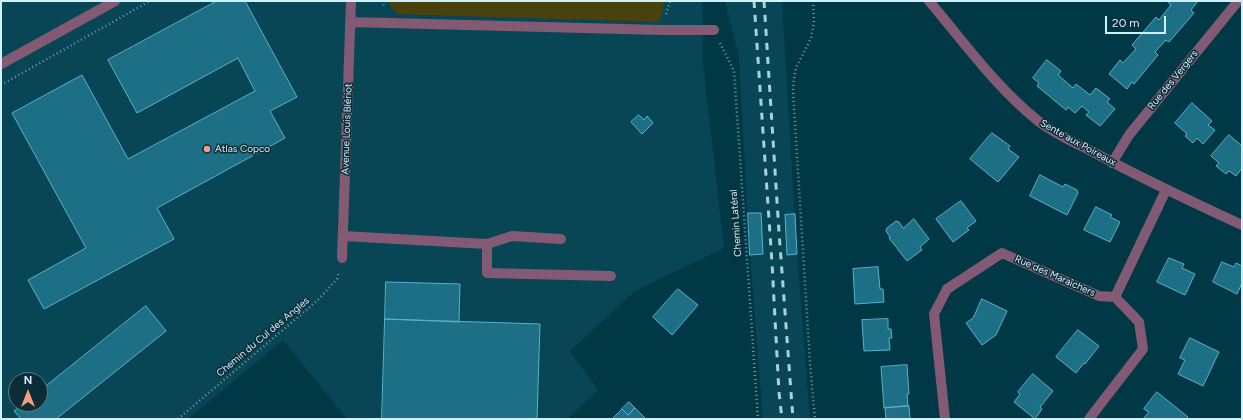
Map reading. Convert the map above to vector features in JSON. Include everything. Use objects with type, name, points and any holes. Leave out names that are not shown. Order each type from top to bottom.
[{"type":"street","points":[[1,64],[115,1]]},
{"type":"street","name":"Avenue Louis Blériot","points":[[342,258],[351,1]]},
{"type":"street","name":"Sente aux Poireaux","points":[[929,1],[1002,88],[1021,107],[1045,125],[1112,163],[1242,225]]},
{"type":"street","name":"Rue des Vergers","points":[[1112,163],[1129,135],[1238,1]]},
{"type":"street","points":[[350,22],[714,30]]},
{"type":"street","points":[[1089,419],[1142,349],[1139,322],[1115,297],[1166,190]]},
{"type":"street","points":[[343,236],[487,244],[512,236],[561,238]]},
{"type":"street","points":[[487,244],[488,273],[610,276]]},
{"type":"street","name":"Rue des Maraîchers","points":[[945,419],[934,314],[947,289],[1002,252],[1099,296],[1115,297]]},
{"type":"path","points":[[1,85],[150,1]]},
{"type":"path","points":[[813,1],[814,22],[811,38],[796,68],[793,91],[810,363],[815,419]]},
{"type":"path","name":"Chemin Latéral","points":[[714,30],[734,71],[758,419]]},
{"type":"path","name":"Chemin du Cul des Angles","points":[[178,419],[318,301],[338,279],[342,258]]},
{"type":"shaded area","points":[[1,1],[702,1],[703,64],[724,248],[635,291],[570,351],[598,390],[567,419],[347,419],[283,340],[188,419],[1,419]]},
{"type":"shaded area","points":[[387,1],[665,1],[659,22],[397,14]]},
{"type":"shaded area","points":[[725,1],[796,1],[782,3],[797,254],[810,419],[763,419],[750,255],[739,57]]},
{"type":"building","name":"Atlas Copco","points":[[217,1],[245,1],[297,97],[270,111],[285,138],[157,208],[174,239],[44,309],[28,280],[86,248],[12,113],[82,75],[128,159],[255,91],[238,58],[137,113],[108,60]]},
{"type":"building","points":[[1198,1],[1191,10],[1194,13],[1169,42],[1166,40],[1155,52],[1158,55],[1134,84],[1132,82],[1127,89],[1109,74],[1120,60],[1123,63],[1136,49],[1132,45],[1156,17],[1159,20],[1171,5],[1168,2]]},
{"type":"building","points":[[1047,60],[1061,71],[1058,75],[1073,88],[1076,84],[1090,95],[1096,88],[1110,99],[1107,102],[1115,109],[1100,126],[1086,115],[1089,112],[1082,106],[1075,113],[1068,107],[1066,110],[1037,86],[1039,83],[1033,78]]},
{"type":"building","points":[[1192,103],[1212,121],[1208,125],[1215,130],[1203,144],[1197,138],[1193,143],[1185,136],[1187,134],[1175,123]]},
{"type":"building","points":[[639,115],[644,120],[647,116],[653,123],[642,134],[631,122]]},
{"type":"building","points":[[992,133],[1010,146],[1008,149],[1019,157],[998,182],[970,159]]},
{"type":"building","points":[[1229,135],[1242,146],[1242,168],[1236,176],[1229,171],[1226,174],[1216,166],[1219,163],[1211,156]]},
{"type":"building","points":[[1040,175],[1063,187],[1065,184],[1077,190],[1078,193],[1067,215],[1030,196]]},
{"type":"building","points":[[961,201],[976,221],[967,228],[969,230],[953,242],[936,219]]},
{"type":"building","points":[[1096,207],[1112,215],[1110,217],[1120,222],[1110,242],[1084,230]]},
{"type":"building","points":[[748,213],[761,213],[763,254],[750,255]]},
{"type":"building","points":[[795,214],[797,254],[787,255],[785,215]]},
{"type":"building","points":[[914,219],[929,239],[920,247],[922,250],[907,261],[889,238],[890,237],[886,231],[887,228],[896,221],[899,222],[903,228]]},
{"type":"building","points":[[1169,258],[1184,264],[1182,268],[1195,274],[1185,295],[1157,282]]},
{"type":"building","points":[[1222,262],[1234,267],[1236,263],[1242,266],[1242,283],[1237,294],[1213,282]]},
{"type":"building","points":[[878,267],[880,289],[883,289],[884,302],[855,304],[853,269]]},
{"type":"building","points":[[386,282],[460,284],[459,322],[385,319]]},
{"type":"building","points":[[678,289],[698,305],[672,335],[653,317]]},
{"type":"building","points":[[982,299],[1007,311],[996,335],[982,345],[966,323],[973,318]]},
{"type":"building","points":[[146,306],[166,331],[56,419],[21,419],[15,412],[48,412],[48,385]]},
{"type":"building","points":[[385,319],[540,324],[537,419],[382,419]]},
{"type":"building","points":[[888,319],[888,329],[891,329],[892,338],[889,338],[890,350],[864,351],[862,320]]},
{"type":"building","points":[[1078,330],[1099,346],[1076,373],[1056,357]]},
{"type":"building","points":[[1190,338],[1219,352],[1203,386],[1178,374],[1185,360],[1180,358]]},
{"type":"building","points":[[907,365],[909,394],[907,394],[908,406],[884,408],[881,367]]},
{"type":"building","points":[[1033,374],[1053,391],[1040,407],[1042,409],[1035,419],[1014,402],[1020,394],[1018,392]]},
{"type":"building","points":[[1157,392],[1188,417],[1186,419],[1143,419],[1149,412],[1144,409]]},
{"type":"building","points":[[629,402],[635,408],[628,415],[622,409]]},
{"type":"building","points":[[909,406],[910,419],[886,419],[885,408]]},
{"type":"building","points":[[635,408],[646,419],[612,419],[622,409],[628,415]]},
{"type":"railway","points":[[754,1],[772,263],[779,393],[782,419]]},
{"type":"railway","points":[[764,1],[793,419]]},
{"type":"place","name":"Atlas Copco","points":[[207,149]]}]
